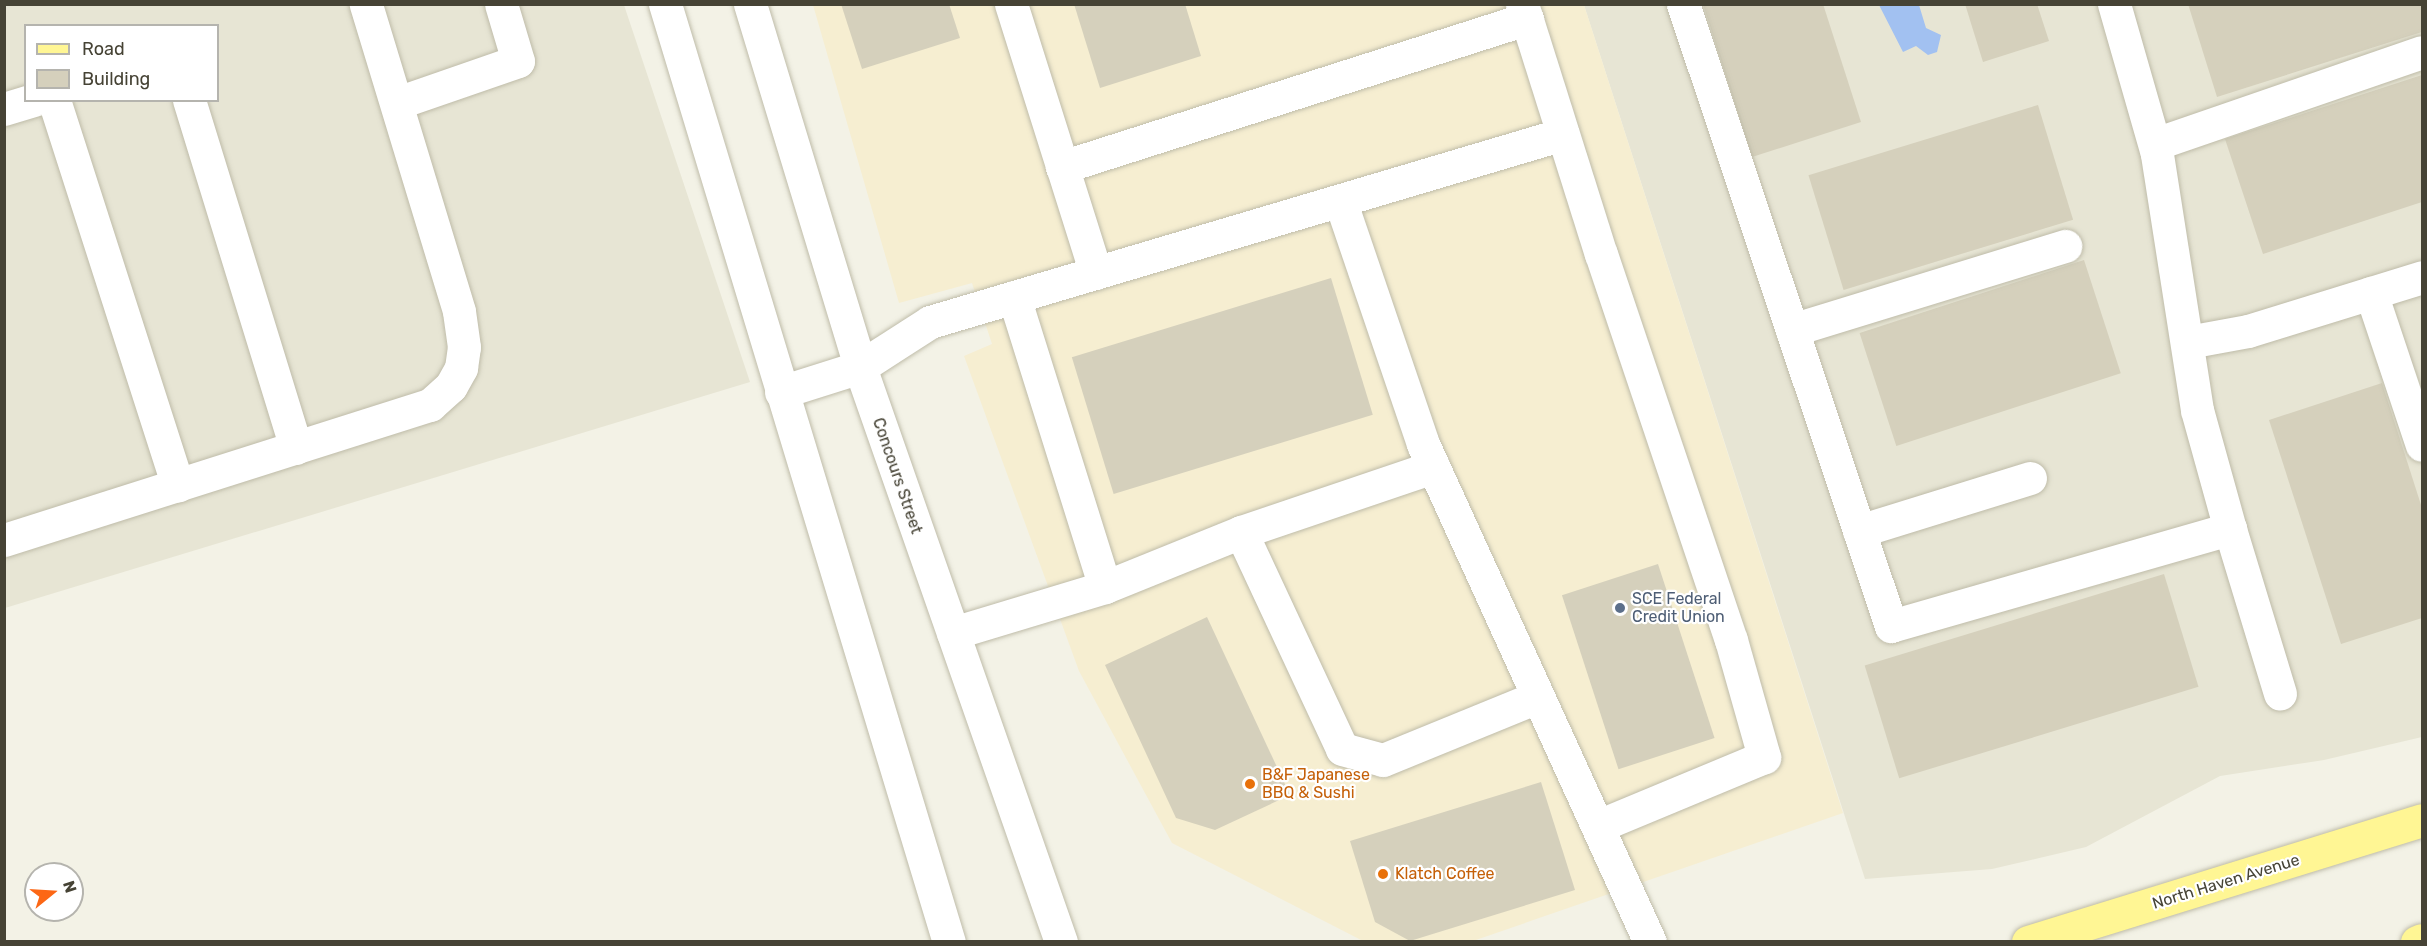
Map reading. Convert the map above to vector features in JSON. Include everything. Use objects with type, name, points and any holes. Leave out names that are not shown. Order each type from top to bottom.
[{"type":"main road","name":"North Haven Avenue","points":[[2028,942],[2422,820]]},
{"type":"main road","points":[[2417,942],[2422,940]]},
{"type":"street","points":[[4,540],[430,405],[451,386],[461,369],[464,347],[459,311],[366,4]]},
{"type":"street","points":[[397,103],[518,61],[501,4]]},
{"type":"street","points":[[664,4],[949,942]]},
{"type":"street","name":"Concours Street","points":[[750,4],[860,367],[1061,942]]},
{"type":"street","points":[[1011,4],[1096,273]]},
{"type":"street","points":[[1683,4],[1891,626],[2230,529]]},
{"type":"street","points":[[2114,4],[2155,144],[2197,410],[2280,694]]},
{"type":"street","points":[[1062,167],[1524,12],[1731,640],[1764,757],[1598,826]]},
{"type":"street","points":[[2155,144],[2422,52]]},
{"type":"street","points":[[4,109],[27,102]]},
{"type":"street","points":[[55,102],[178,486]]},
{"type":"street","points":[[190,102],[296,448]]},
{"type":"street","points":[[781,392],[860,367],[930,322],[1341,203],[1563,134]]},
{"type":"street","points":[[1341,203],[1433,467],[1650,942]]},
{"type":"street","points":[[1792,330],[2065,246]]},
{"type":"street","points":[[2188,342],[2248,331],[2422,277]]},
{"type":"street","points":[[2371,293],[2422,445]]},
{"type":"street","points":[[1014,297],[1105,587]]},
{"type":"street","points":[[953,633],[1105,587],[1241,532],[1433,467]]},
{"type":"street","points":[[1859,531],[2031,478]]},
{"type":"street","points":[[1241,532],[1342,749],[1383,760],[1537,697]]},
{"type":"shaded area","points":[[5,5],[624,5],[750,382],[5,608]]},
{"type":"shaded area","points":[[813,5],[1584,5],[1843,813],[1470,942],[1363,941],[1172,843],[1079,671],[964,356],[992,344],[972,283],[899,303]]},
{"type":"shaded area","points":[[1584,5],[2422,5],[2422,737],[2324,760],[2220,776],[2086,847],[1992,869],[1865,879]]},
{"type":"water","points":[[1879,5],[1919,5],[1926,28],[1941,35],[1937,52],[1928,55],[1916,46],[1903,52]]},
{"type":"building","points":[[841,4],[949,4],[960,38],[862,69]]},
{"type":"building","points":[[1074,4],[1185,4],[1201,56],[1100,88]]},
{"type":"building","points":[[1703,4],[1823,4],[1861,122],[1752,157]]},
{"type":"building","points":[[1965,4],[2037,4],[2049,41],[1983,62]]},
{"type":"building","points":[[2188,4],[2422,4],[2422,32],[2217,97]]},
{"type":"building","points":[[2422,75],[2422,202],[2263,254],[2225,139]]},
{"type":"building","points":[[2038,105],[2073,220],[1844,290],[1808,175]]},
{"type":"building","points":[[2084,260],[2121,373],[1896,446],[1860,333]]},
{"type":"building","points":[[1331,278],[1373,415],[1114,494],[1072,357]]},
{"type":"building","points":[[2382,383],[2422,508],[2422,618],[2341,644],[2269,420]]},
{"type":"building","points":[[1658,564],[1715,738],[1618,769],[1562,595]]},
{"type":"building","points":[[2164,574],[2198,687],[1899,778],[1865,666]]},
{"type":"building","points":[[1207,617],[1290,795],[1215,830],[1176,818],[1105,665]]},
{"type":"building","points":[[1541,782],[1575,890],[1410,941],[1375,922],[1350,841]]},
{"type":"place","name":"SCE Federal Credit Union","points":[[1620,608]]},
{"type":"place","name":"B&F Japanese BBQ & Sushi","points":[[1250,784]]},
{"type":"place","name":"Klatch Coffee","points":[[1383,874]]}]
